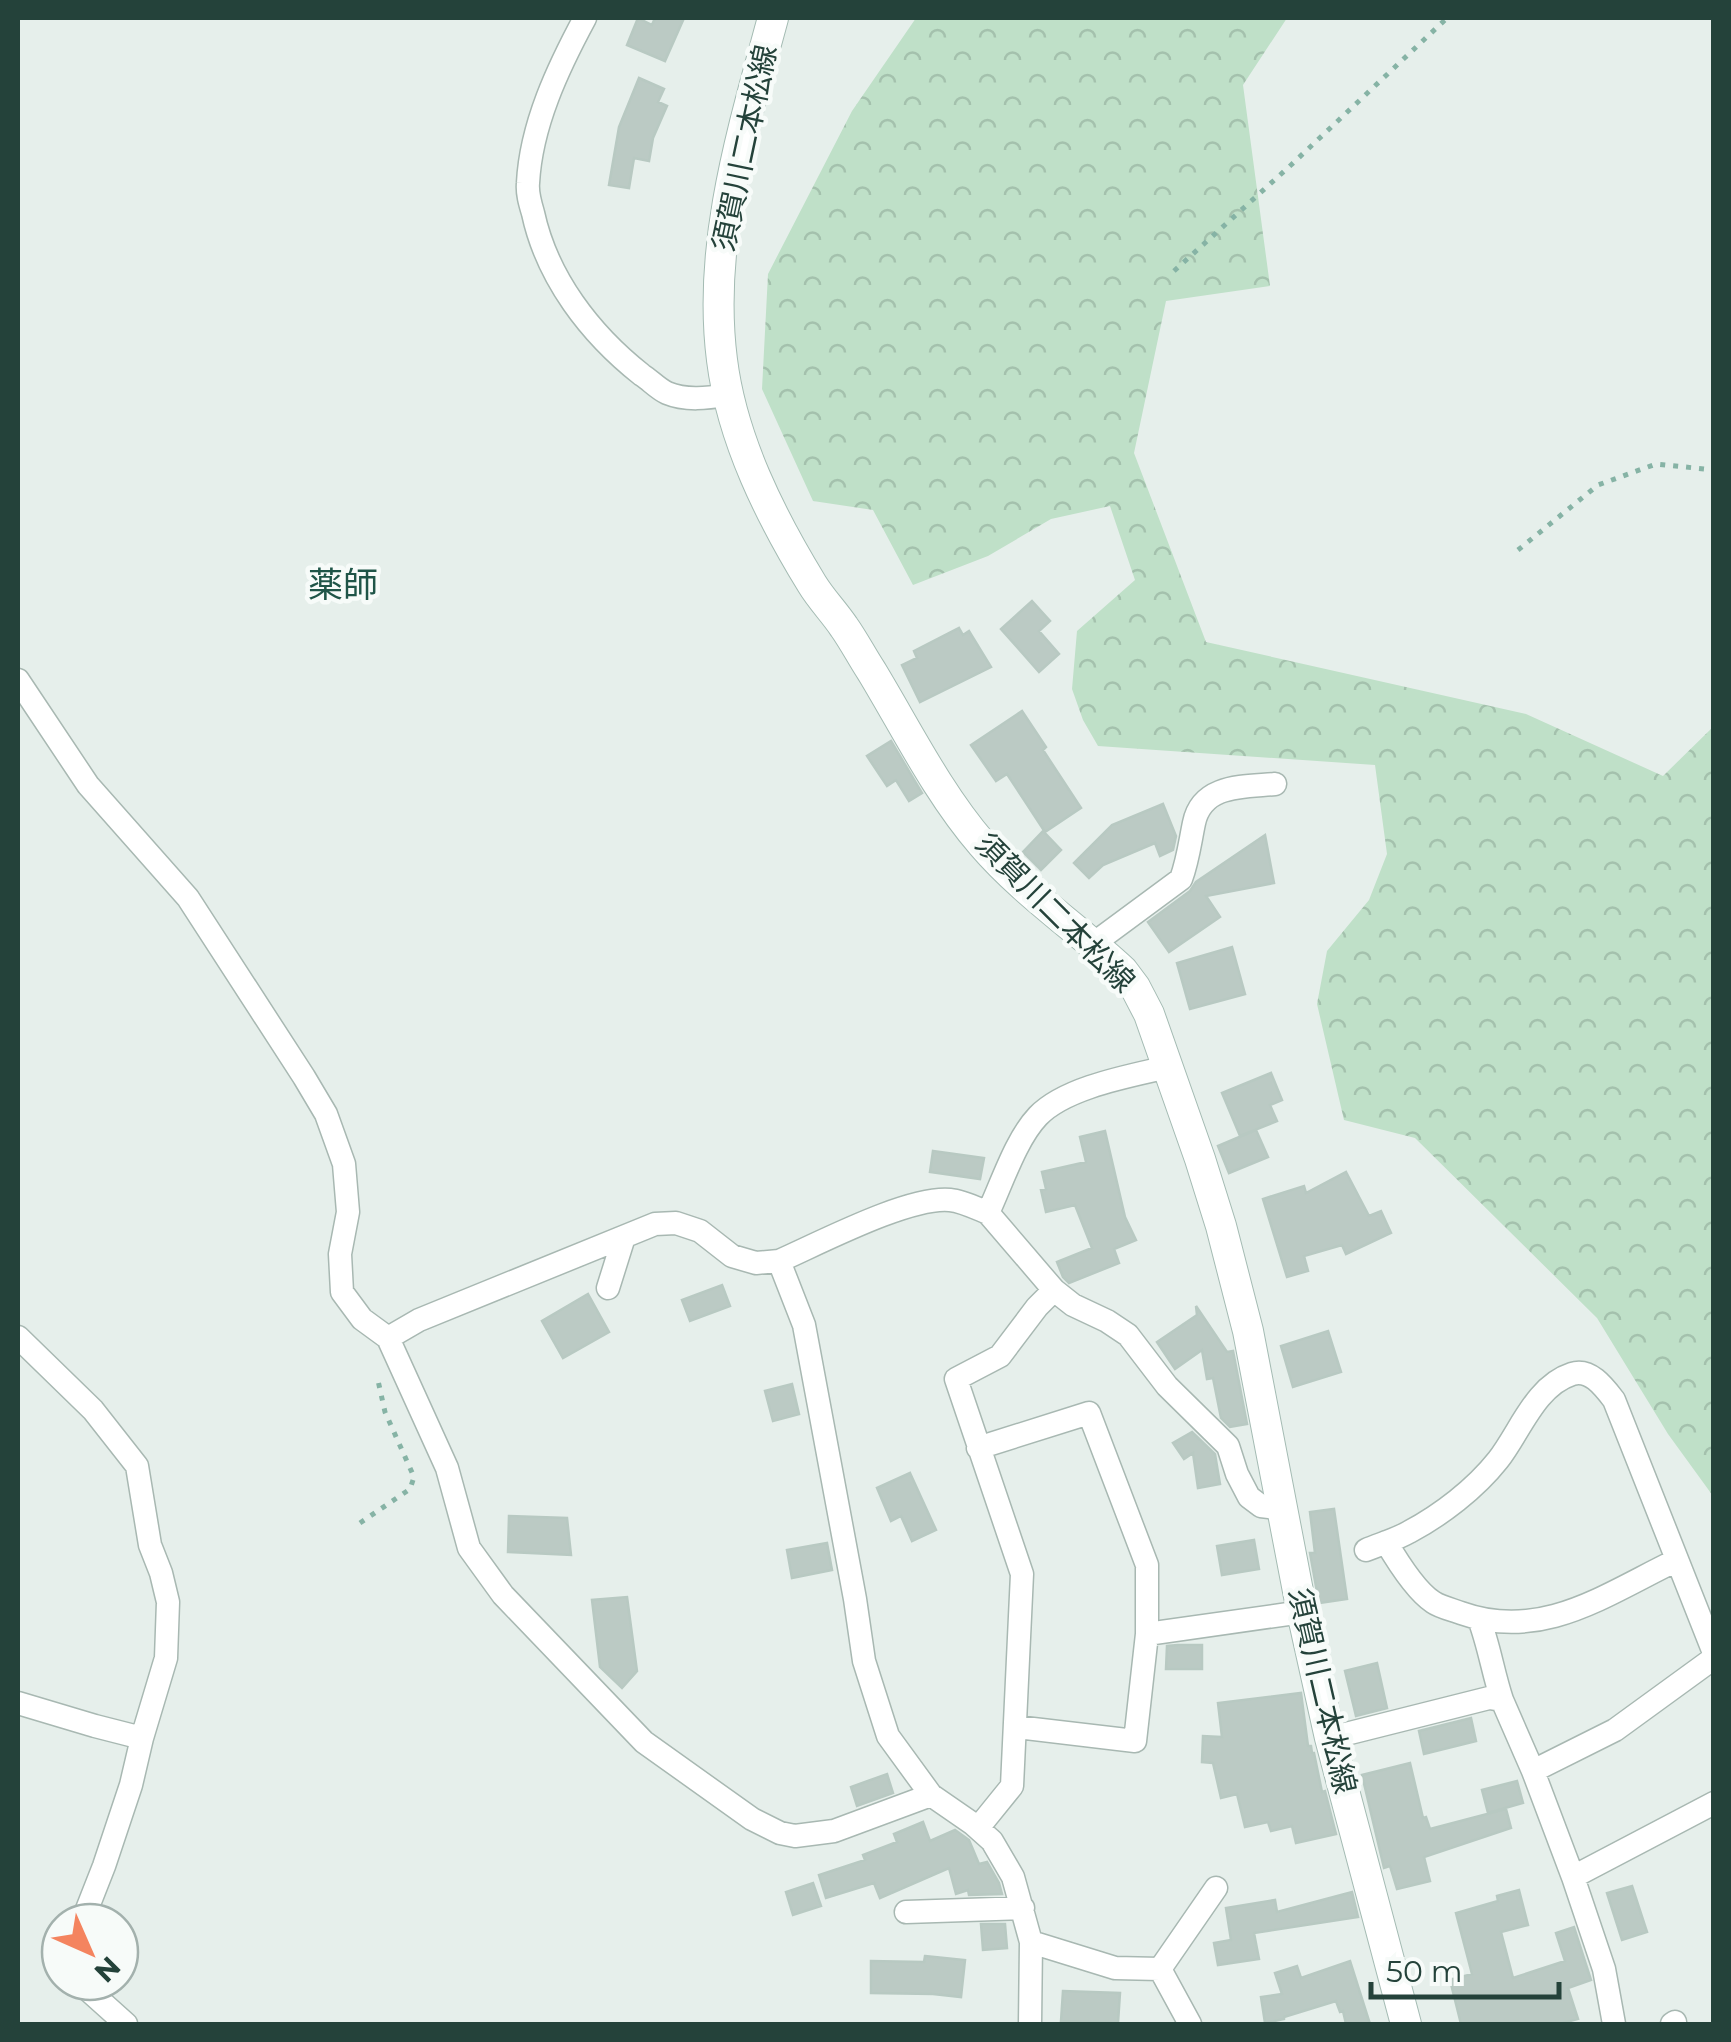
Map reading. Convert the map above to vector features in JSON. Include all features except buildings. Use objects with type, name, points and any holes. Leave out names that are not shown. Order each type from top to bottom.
[{"type":"main road","name":"須賀川二本松線","points":[[773,18],[722,230],[718,288],[722,359],[727,395],[742,446],[814,587],[844,627],[950,802],[1007,870],[1123,971],[1149,1014],[1221,1226],[1248,1330],[1330,1738],[1406,2024]]},
{"type":"street","points":[[585,18],[548,97],[532,148],[527,188],[537,234],[568,296],[629,364],[666,393],[699,399],[727,395]]},
{"type":"street","points":[[18,680],[88,786],[188,898],[326,1114],[344,1164],[348,1212],[340,1254],[342,1292],[362,1320],[388,1338],[447,1468],[469,1548],[503,1595],[644,1742],[752,1820],[795,1836],[834,1831],[931,1795]]},
{"type":"street","points":[[1093,944],[1181,879],[1198,808],[1208,797],[1235,788],[1275,784]]},
{"type":"street","points":[[988,1212],[1025,1133],[1040,1114],[1097,1085],[1168,1067]]},
{"type":"street","points":[[388,1338],[420,1320],[654,1224],[676,1223],[700,1230],[732,1256],[756,1264],[780,1261],[891,1212],[929,1201],[952,1200],[988,1212],[1054,1290],[1128,1335],[1167,1386],[1228,1446],[1249,1497],[1262,1506],[1283,1509]]},
{"type":"street","points":[[608,1288],[624,1237]]},
{"type":"street","points":[[780,1261],[804,1324],[864,1661],[888,1736],[931,1795],[992,1841],[1013,1877],[1031,1942],[1030,2024]]},
{"type":"street","points":[[978,1828],[1012,1786],[1022,1574],[956,1379],[1000,1356],[1037,1306],[1054,1290]]},
{"type":"street","points":[[18,1336],[93,1410],[137,1466],[150,1544],[168,1602],[166,1658],[131,1785],[90,1902]]},
{"type":"street","points":[[1533,1771],[1615,1730],[1714,1656],[1677,1560],[1614,1400],[1590,1375],[1576,1372],[1562,1378],[1542,1395],[1497,1461],[1459,1498],[1408,1533],[1376,1546],[1433,1602],[1478,1619],[1498,1622],[1535,1622],[1563,1616],[1677,1560]]},
{"type":"street","points":[[978,1448],[1090,1413],[1147,1565],[1147,1634],[1135,1741],[1016,1727]]},
{"type":"street","points":[[1147,1634],[1302,1612]]},
{"type":"street","points":[[1478,1619],[1502,1700],[1573,1877],[1604,1970],[1614,2024]]},
{"type":"street","points":[[1330,1738],[1489,1698],[1502,1700]]},
{"type":"street","points":[[18,1703],[142,1738]]},
{"type":"street","points":[[1573,1877],[1714,1803]]},
{"type":"street","points":[[1160,1969],[1216,1888]]},
{"type":"street","points":[[906,1912],[1023,1908]]},
{"type":"street","points":[[1031,1942],[1115,1968],[1160,1969]]},
{"type":"street","points":[[1160,1969],[1190,2024]]},
{"type":"street","points":[[101,2002],[126,2024]]},
{"type":"path","points":[[1174,271],[1446,18]]},
{"type":"path","points":[[1518,550],[1598,486],[1656,464],[1714,470]]},
{"type":"path","points":[[360,1523],[410,1489],[414,1478],[385,1412],[374,1364],[388,1338]]},
{"type":"green space","points":[[916,18],[1287,18],[1243,85],[1270,286],[1166,301],[1134,453],[1206,642],[1526,714],[1663,776],[1713,727],[1713,1496],[1668,1434],[1597,1318],[1415,1138],[1344,1120],[1317,1004],[1327,951],[1369,900],[1387,854],[1375,765],[1098,746],[1072,689],[1077,631],[1135,580],[1110,506],[1051,519],[988,556],[913,585],[873,510],[813,501],[762,389],[768,274],[852,111]]},
{"type":"district","name":"薬師","points":[[343,585]]}]
